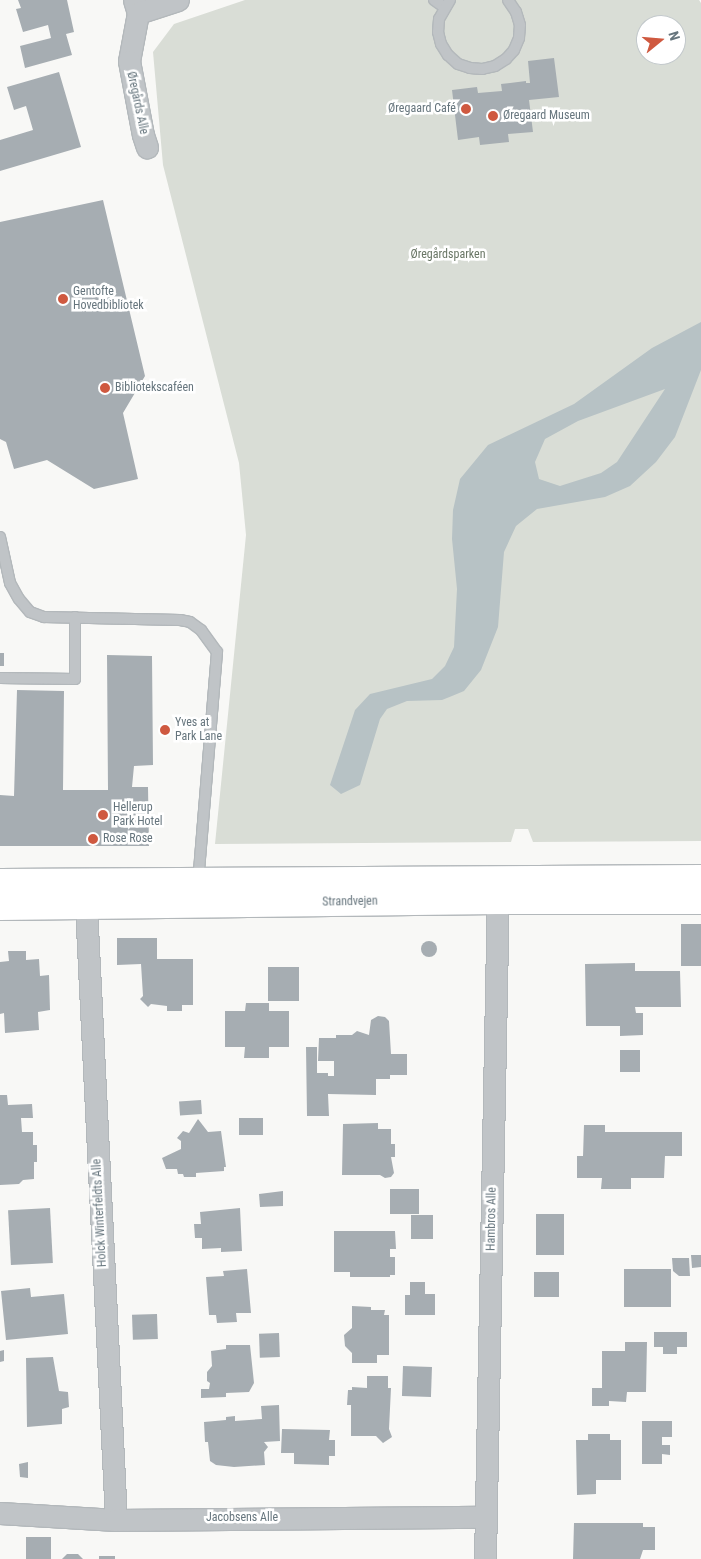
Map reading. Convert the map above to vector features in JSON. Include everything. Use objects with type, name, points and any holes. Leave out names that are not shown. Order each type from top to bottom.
[{"type":"main road","name":"Strandvejen","points":[[0,906],[86,906],[701,879]]},
{"type":"main road","name":"Strandvejen","points":[[0,883],[198,882],[498,889],[701,900]]},
{"type":"street","points":[[136,7],[178,0]]},
{"type":"street","name":"Øregårds Alle","points":[[136,7],[129,62],[147,147]]},
{"type":"street","name":"Hambros Alle","points":[[485,1559],[498,889]]},
{"type":"street","name":"Holck Winterfeldts Alle","points":[[86,906],[116,1520]]},
{"type":"street","name":"Jacobsens Alle","points":[[0,1513],[116,1520],[485,1516]]},
{"type":"lane","points":[[434,0],[447,4],[439,19],[438,32],[441,44],[448,55],[458,64],[482,69],[495,66],[506,59],[514,50],[519,38],[520,25],[516,12],[508,0]]},
{"type":"lane","points":[[0,537],[10,583],[19,599],[30,612],[44,617],[180,620],[190,622],[201,630],[217,652],[198,882]]},
{"type":"lane","points":[[0,678],[75,679],[75,617]]},
{"type":"green space","name":"Øregårdsparken","points":[[245,0],[699,0],[701,3],[701,841],[533,842],[528,829],[515,829],[511,842],[215,844],[246,535],[239,463],[163,165],[153,52],[174,24]]},
{"type":"shaded area","points":[[701,322],[701,370],[675,437],[656,462],[630,486],[605,497],[537,509],[516,526],[504,552],[498,627],[481,670],[464,691],[452,696],[442,700],[407,701],[387,709],[380,719],[360,785],[341,794],[330,785],[355,710],[370,694],[432,679],[445,666],[454,647],[457,589],[452,539],[453,510],[460,479],[488,445],[574,404],[652,348]],"holes":[[[665,389],[617,462],[601,473],[560,486],[539,479],[535,462],[545,439],[578,421]]]},
{"type":"building","points":[[18,0],[67,0],[74,32],[66,34],[72,55],[25,68],[20,46],[51,38],[48,25],[23,32],[16,9],[21,8]]},
{"type":"building","name":"Øregaard Museum","points":[[554,58],[559,97],[529,100],[533,132],[508,134],[509,142],[480,145],[479,137],[458,140],[452,90],[477,87],[478,93],[502,91],[501,84],[526,81],[526,83],[530,83],[528,61]]},
{"type":"building","points":[[59,72],[81,147],[0,171],[0,140],[33,130],[26,106],[14,110],[7,87]]},
{"type":"building","name":"Gentofte Hovedbibliotek","points":[[103,200],[145,376],[123,413],[138,479],[94,489],[47,460],[14,469],[6,442],[0,439],[0,222]]},
{"type":"building","points":[[0,653],[4,653],[4,666],[0,666]]},
{"type":"building","points":[[107,655],[152,656],[153,765],[134,766],[132,787],[148,787],[149,846],[0,846],[0,795],[14,796],[17,690],[64,691],[63,790],[108,790]]},
{"type":"building","points":[[681,924],[701,924],[701,966],[681,966]]},
{"type":"building","points":[[117,938],[157,938],[157,959],[193,959],[193,1005],[182,1005],[182,1011],[167,1011],[167,1006],[151,1004],[148,1007],[140,999],[143,996],[141,964],[117,965]]},
{"type":"building","points":[[429,941],[435,943],[437,949],[435,955],[429,957],[423,955],[421,949],[423,943]]},
{"type":"building","points":[[8,951],[26,951],[26,960],[39,959],[40,976],[49,975],[50,1010],[38,1012],[39,1030],[5,1033],[4,1013],[0,1014],[0,962],[9,961]]},
{"type":"building","points":[[635,963],[635,971],[680,971],[681,1007],[635,1007],[636,1013],[643,1013],[643,1035],[620,1036],[620,1026],[586,1026],[585,964]]},
{"type":"building","points":[[268,967],[299,967],[299,1001],[268,1001]]},
{"type":"building","points":[[246,1003],[269,1003],[269,1011],[289,1011],[289,1047],[269,1047],[269,1058],[244,1058],[245,1047],[225,1047],[225,1011],[245,1011]]},
{"type":"building","points":[[378,1016],[385,1017],[389,1021],[391,1054],[407,1054],[407,1075],[390,1075],[390,1079],[376,1079],[376,1095],[328,1094],[329,1116],[307,1116],[306,1047],[317,1047],[317,1073],[328,1073],[328,1076],[334,1076],[334,1061],[318,1061],[319,1038],[336,1038],[336,1035],[352,1035],[357,1031],[369,1035],[371,1020]]},
{"type":"building","points":[[620,1050],[640,1050],[640,1072],[620,1072]]},
{"type":"building","points":[[0,1095],[7,1095],[8,1105],[32,1104],[33,1118],[21,1118],[22,1132],[33,1132],[33,1145],[37,1145],[37,1162],[34,1162],[34,1179],[23,1180],[19,1184],[0,1185]]},
{"type":"building","points":[[201,1100],[202,1114],[180,1116],[179,1102]]},
{"type":"building","points":[[239,1118],[263,1118],[263,1135],[239,1135]]},
{"type":"building","points":[[198,1119],[208,1132],[221,1131],[226,1167],[224,1167],[224,1171],[196,1173],[196,1177],[184,1177],[183,1174],[178,1174],[177,1169],[166,1169],[162,1158],[181,1149],[181,1141],[177,1138],[183,1131],[189,1133]]},
{"type":"building","points":[[378,1123],[378,1129],[391,1129],[391,1144],[395,1144],[395,1157],[391,1157],[394,1173],[391,1177],[385,1178],[380,1175],[342,1175],[343,1124]]},
{"type":"building","points":[[584,1125],[605,1125],[605,1132],[682,1132],[682,1156],[665,1156],[664,1178],[631,1178],[631,1189],[601,1189],[602,1178],[577,1178],[577,1156],[583,1156]]},
{"type":"building","points":[[390,1189],[419,1189],[419,1214],[390,1214]]},
{"type":"building","points":[[283,1191],[283,1206],[260,1207],[259,1194]]},
{"type":"building","points":[[50,1208],[53,1263],[11,1265],[8,1210]]},
{"type":"building","points":[[240,1208],[242,1251],[221,1252],[221,1248],[202,1249],[202,1238],[195,1238],[194,1224],[201,1224],[200,1212]]},
{"type":"building","points":[[536,1214],[564,1214],[564,1255],[536,1255]]},
{"type":"building","points":[[411,1215],[433,1215],[433,1239],[411,1239]]},
{"type":"building","points":[[334,1231],[395,1231],[396,1249],[390,1249],[390,1257],[395,1257],[395,1275],[390,1275],[390,1277],[350,1277],[350,1272],[334,1272]]},
{"type":"building","points":[[691,1255],[701,1255],[701,1267],[692,1268]]},
{"type":"building","points":[[672,1258],[689,1258],[690,1276],[679,1276],[673,1271]]},
{"type":"building","points":[[247,1269],[251,1313],[236,1313],[237,1322],[217,1323],[216,1315],[209,1315],[206,1277],[224,1276],[223,1271]]},
{"type":"building","points":[[624,1269],[671,1269],[671,1307],[624,1307]]},
{"type":"building","points":[[534,1272],[559,1272],[559,1297],[534,1297]]},
{"type":"building","points":[[410,1282],[425,1282],[425,1294],[435,1294],[435,1315],[405,1315],[405,1295],[410,1295]]},
{"type":"building","points":[[30,1288],[31,1297],[64,1294],[68,1334],[6,1340],[1,1291]]},
{"type":"building","points":[[352,1306],[371,1307],[371,1310],[385,1310],[384,1315],[389,1315],[389,1355],[377,1355],[377,1363],[352,1363],[352,1353],[345,1346],[344,1335],[352,1328]]},
{"type":"building","points":[[157,1314],[158,1339],[133,1340],[132,1315]]},
{"type":"building","points":[[654,1332],[687,1332],[687,1347],[677,1347],[677,1354],[663,1354],[663,1347],[654,1347]]},
{"type":"building","points":[[279,1333],[280,1357],[260,1358],[259,1334]]},
{"type":"building","points":[[625,1342],[647,1342],[646,1392],[627,1392],[626,1402],[609,1401],[609,1406],[592,1406],[592,1388],[602,1388],[602,1351],[625,1351]]},
{"type":"building","points":[[226,1345],[250,1345],[254,1383],[249,1392],[226,1393],[226,1397],[201,1398],[201,1389],[209,1389],[210,1383],[207,1381],[207,1372],[212,1366],[211,1351],[226,1349]]},
{"type":"building","points":[[4,1350],[4,1361],[0,1362],[0,1351]]},
{"type":"building","points":[[53,1357],[59,1391],[68,1392],[69,1407],[62,1409],[62,1424],[27,1427],[26,1358]]},
{"type":"building","points":[[403,1366],[432,1367],[431,1397],[402,1396]]},
{"type":"building","points":[[367,1376],[388,1376],[388,1388],[391,1388],[389,1429],[392,1437],[383,1443],[376,1436],[351,1436],[351,1405],[347,1405],[348,1390],[352,1390],[352,1387],[367,1388]]},
{"type":"building","points":[[279,1405],[280,1441],[264,1442],[268,1447],[264,1452],[265,1465],[234,1467],[216,1465],[210,1461],[208,1442],[205,1442],[204,1422],[226,1420],[226,1417],[235,1416],[235,1421],[262,1419],[261,1406]]},
{"type":"building","points":[[642,1421],[672,1421],[672,1437],[662,1437],[662,1445],[670,1445],[670,1455],[662,1454],[662,1464],[642,1464]]},
{"type":"building","points":[[282,1429],[330,1430],[329,1440],[335,1440],[335,1456],[329,1456],[329,1465],[294,1464],[294,1453],[281,1453]]},
{"type":"building","points":[[588,1434],[610,1434],[610,1440],[621,1440],[621,1480],[596,1480],[596,1494],[577,1495],[576,1440],[588,1440]]},
{"type":"building","points":[[28,1462],[28,1478],[20,1477],[19,1464]]},
{"type":"building","points":[[574,1523],[643,1523],[643,1527],[655,1527],[655,1550],[643,1550],[640,1559],[573,1559]]},
{"type":"building","points":[[26,1537],[51,1537],[51,1559],[26,1559]]},
{"type":"building","points":[[67,1554],[78,1554],[83,1559],[62,1559]]},
{"type":"building","points":[[99,1556],[115,1556],[115,1559],[99,1559]]},
{"type":"place","name":"Øregaard Café","points":[[466,109]]},
{"type":"place","name":"Øregaard Museum","points":[[493,116]]},
{"type":"place","name":"Gentofte Hovedbibliotek","points":[[63,299]]},
{"type":"place","name":"Bibliotekscaféen","points":[[105,388]]},
{"type":"place","name":"Yves at Park Lane","points":[[165,730]]},
{"type":"place","name":"Hellerup Park Hotel","points":[[103,815]]},
{"type":"place","name":"Rose Rose","points":[[93,839]]}]
